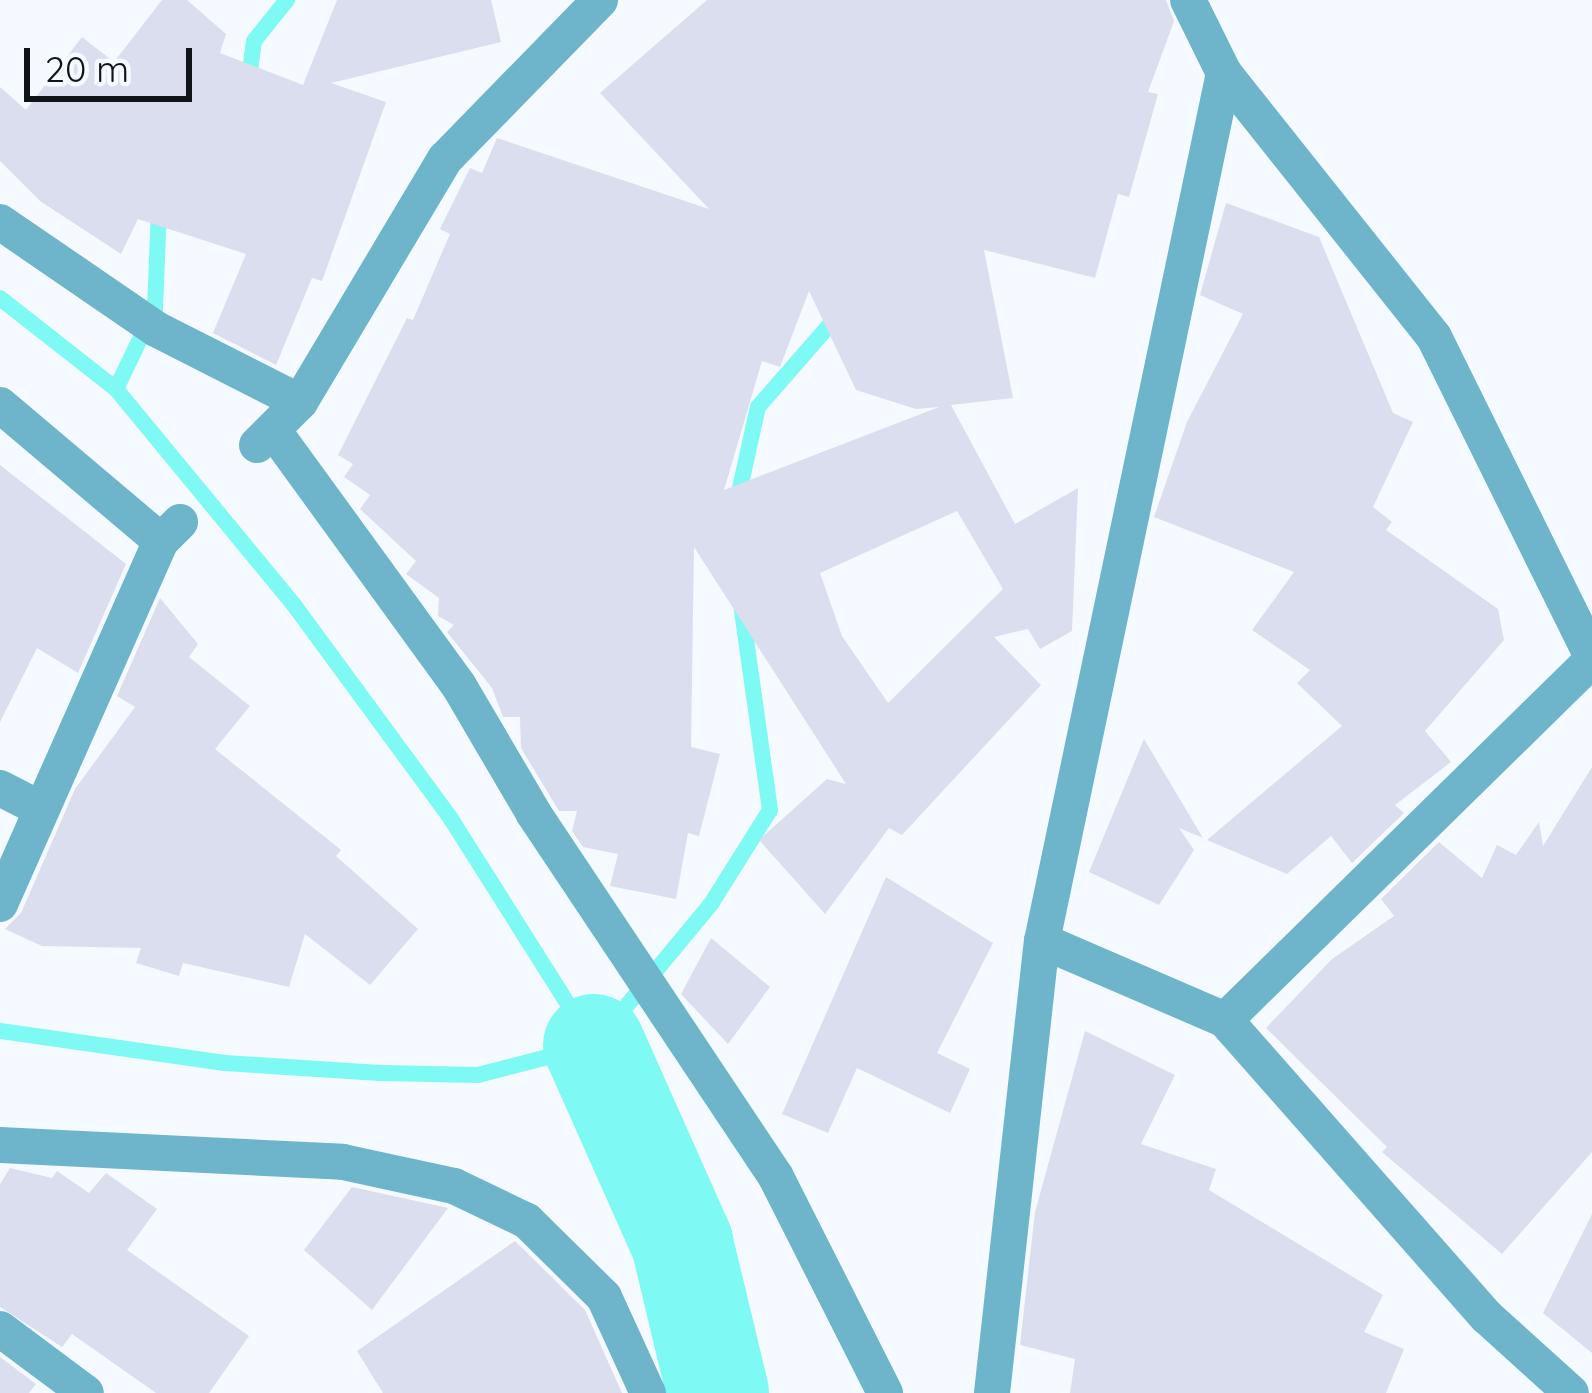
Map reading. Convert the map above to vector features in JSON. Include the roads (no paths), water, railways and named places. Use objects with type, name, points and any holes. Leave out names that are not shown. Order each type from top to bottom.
[{"type":"street","points":[[601,0],[445,159],[300,402],[264,438],[459,686],[533,814],[776,1177],[885,1393]]},
{"type":"street","points":[[1188,0],[1224,73],[1434,337],[1592,658],[1225,1020]]},
{"type":"street","points":[[992,1393],[1042,941],[1224,73]]},
{"type":"street","points":[[0,223],[156,328],[300,402]]},
{"type":"street","points":[[0,405],[171,532],[37,807],[0,904]]},
{"type":"street","points":[[0,788],[37,807]]},
{"type":"street","points":[[1042,941],[1225,1020],[1487,1317],[1571,1393]]},
{"type":"street","points":[[0,1145],[343,1162],[454,1186],[527,1221],[604,1298],[649,1393]]},
{"type":"street","points":[[0,1329],[86,1393]]},
{"type":"waterway","points":[[248,86],[254,41],[287,0]]},
{"type":"waterway","points":[[116,389],[155,308],[159,207]]},
{"type":"waterway","points":[[0,298],[116,389],[294,605],[451,819],[594,1045]]},
{"type":"waterway","points":[[736,506],[758,407],[839,314]]},
{"type":"waterway","points":[[0,1031],[225,1063],[380,1073],[478,1075],[594,1045],[711,904],[770,810],[741,603]]},
{"type":"waterway","points":[[594,1045],[682,1243],[718,1393]]}]
